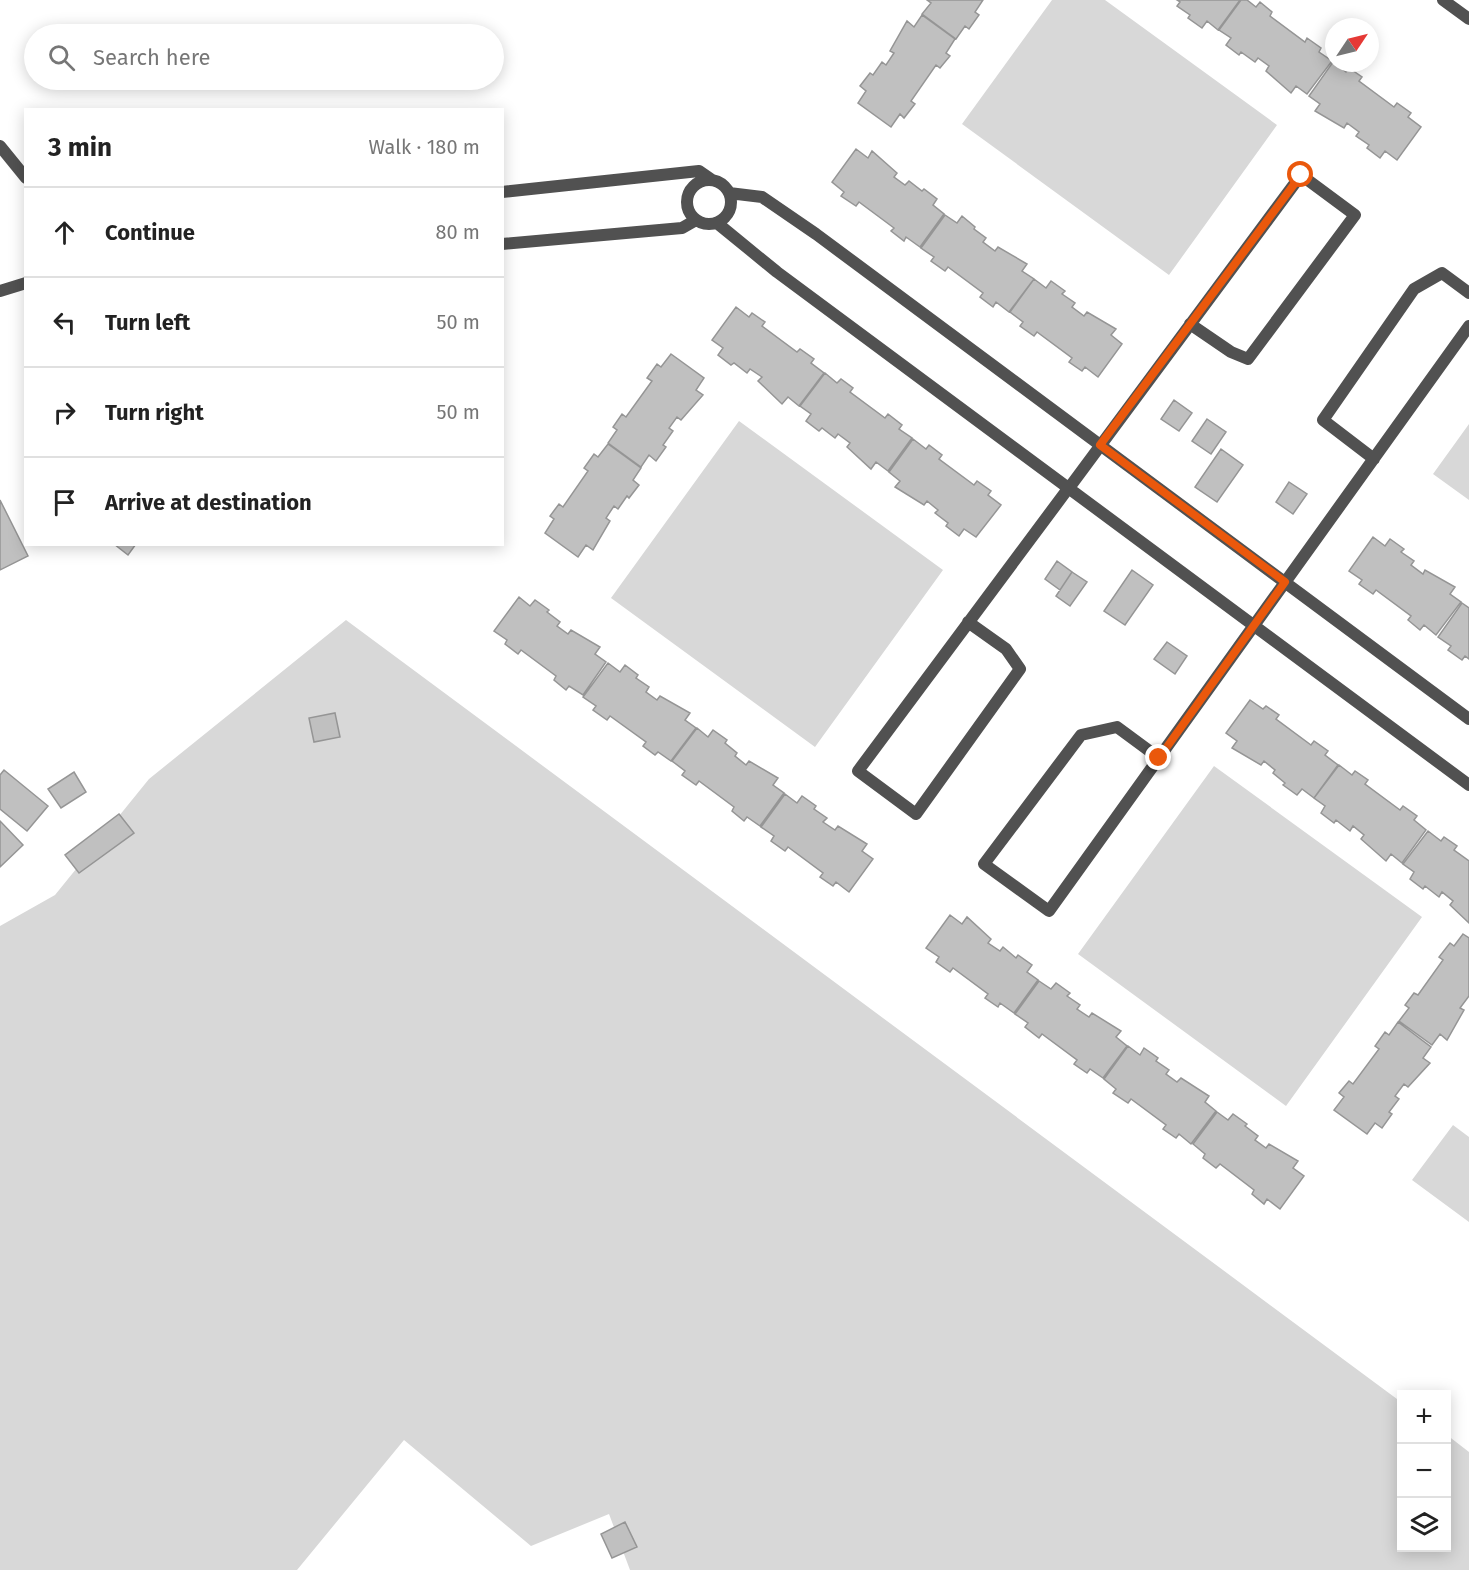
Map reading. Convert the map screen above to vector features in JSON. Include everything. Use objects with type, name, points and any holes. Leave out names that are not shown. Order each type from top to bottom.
[{"type":"lane","points":[[1443,0],[1469,19]]},
{"type":"lane","points":[[0,146],[24,176]]},
{"type":"lane","points":[[504,192],[699,171],[719,183],[729,193],[731,200],[728,214],[717,223]]},
{"type":"lane","points":[[968,622],[1006,649],[1020,669],[916,814],[858,771],[968,622],[1069,488],[1100,445],[1190,324],[1301,175],[1355,215],[1248,359],[1232,352],[1190,324]]},
{"type":"lane","points":[[712,180],[698,183],[689,194],[687,208],[696,220],[702,223],[717,223],[777,272],[1469,785]]},
{"type":"lane","points":[[729,193],[762,197],[1469,719]]},
{"type":"lane","points":[[504,244],[682,228],[696,220]]},
{"type":"lane","points":[[1374,459],[1323,420],[1414,289],[1442,273],[1469,293]]},
{"type":"lane","points":[[0,291],[24,284]]},
{"type":"lane","points":[[1159,758],[1117,727],[1081,735],[984,864],[1049,911],[1374,459],[1469,326]]},
{"type":"shaded area","points":[[1052,0],[1105,0],[1277,125],[1169,275],[962,124]]},
{"type":"shaded area","points":[[739,421],[943,570],[815,747],[611,598]]},
{"type":"shaded area","points":[[1469,424],[1469,500],[1433,474]]},
{"type":"shaded area","points":[[346,620],[1397,1399],[1397,1552],[1451,1552],[1451,1438],[1469,1452],[1469,1570],[630,1570],[609,1514],[531,1546],[404,1440],[297,1570],[0,1570],[0,926],[55,895],[149,779]]},
{"type":"shaded area","points":[[1214,766],[1422,917],[1286,1106],[1078,954]]},
{"type":"shaded area","points":[[1453,1125],[1469,1137],[1469,1222],[1412,1180]]},
{"type":"building","points":[[927,0],[983,0],[975,12],[979,15],[969,29],[965,26],[956,39],[922,14],[931,3]]},
{"type":"building","points":[[1177,0],[1240,0],[1218,30],[1207,21],[1202,28],[1188,18],[1190,15],[1177,6],[1180,2]]},
{"type":"building","points":[[1241,0],[1247,0],[1256,7],[1260,2],[1272,12],[1270,16],[1305,42],[1307,38],[1321,48],[1319,52],[1325,56],[1325,70],[1307,94],[1296,86],[1291,93],[1266,71],[1269,66],[1258,58],[1255,62],[1241,52],[1239,55],[1226,45],[1231,38],[1219,30]]},
{"type":"building","points":[[922,15],[955,39],[946,53],[950,56],[940,68],[936,65],[911,101],[915,104],[904,118],[900,114],[891,127],[858,103],[866,91],[860,86],[870,73],[873,75],[882,62],[886,65],[894,53],[890,51],[907,21],[914,27]]},
{"type":"building","points":[[1326,72],[1355,72],[1362,77],[1359,81],[1394,107],[1397,103],[1411,113],[1408,117],[1421,127],[1397,160],[1385,151],[1380,158],[1367,148],[1369,145],[1356,136],[1359,132],[1347,123],[1344,128],[1315,111],[1320,104],[1309,96]]},
{"type":"building","points":[[856,149],[868,158],[872,151],[897,173],[894,177],[905,185],[909,181],[937,199],[933,205],[944,214],[920,247],[906,237],[904,241],[891,231],[894,228],[859,202],[856,206],[841,196],[844,192],[832,182]]},
{"type":"building","points":[[945,215],[957,223],[962,216],[986,238],[983,242],[995,251],[998,247],[1027,264],[1022,271],[1034,279],[1009,312],[996,302],[993,307],[980,297],[983,293],[948,267],[945,271],[931,261],[934,257],[921,248]]},
{"type":"building","points":[[1034,279],[1046,288],[1051,281],[1065,291],[1062,294],[1075,303],[1072,307],[1084,316],[1087,312],[1116,329],[1111,335],[1122,344],[1098,377],[1085,367],[1082,371],[1069,362],[1072,358],[1037,332],[1034,336],[1020,326],[1023,322],[1010,312]]},
{"type":"building","points":[[736,307],[749,317],[752,313],[765,322],[762,326],[797,352],[800,349],[814,359],[811,363],[824,373],[799,406],[788,397],[782,404],[758,381],[762,377],[750,369],[747,373],[734,363],[731,365],[718,355],[723,348],[712,340]]},
{"type":"building","points":[[671,354],[704,378],[696,390],[703,395],[681,420],[677,417],[669,428],[673,431],[656,461],[649,455],[641,467],[608,443],[617,430],[613,427],[622,414],[626,417],[652,381],[647,378],[657,364],[661,367]]},
{"type":"building","points":[[825,373],[837,383],[841,379],[853,388],[850,392],[885,418],[888,414],[902,425],[899,429],[912,438],[888,471],[876,462],[871,469],[847,447],[850,443],[838,434],[835,438],[822,428],[819,431],[806,421],[811,414],[800,406]]},
{"type":"building","points":[[1174,400],[1192,413],[1179,431],[1161,419]]},
{"type":"building","points":[[1207,419],[1226,432],[1211,454],[1192,441]]},
{"type":"building","points":[[913,439],[926,449],[929,445],[942,455],[939,459],[974,485],[977,481],[991,491],[988,495],[1001,505],[976,537],[964,529],[959,536],[946,526],[948,523],[935,513],[938,510],[927,501],[924,505],[895,487],[900,481],[889,472]]},
{"type":"building","points":[[608,444],[641,468],[633,480],[639,485],[618,509],[614,506],[606,518],[610,521],[593,550],[586,545],[578,557],[545,533],[554,519],[550,516],[559,504],[563,507],[588,471],[584,468],[594,454],[598,457]]},
{"type":"building","points":[[1221,449],[1243,465],[1217,502],[1195,487]]},
{"type":"building","points":[[1289,482],[1307,494],[1293,514],[1276,502]]},
{"type":"building","points":[[0,500],[28,556],[0,570]]},
{"type":"building","points":[[1373,537],[1385,546],[1390,539],[1404,549],[1401,552],[1414,561],[1411,565],[1423,574],[1425,570],[1455,587],[1450,594],[1461,602],[1436,635],[1424,625],[1420,630],[1408,620],[1411,616],[1376,590],[1373,594],[1359,584],[1362,580],[1349,571]]},
{"type":"building","points":[[117,546],[135,546],[128,555]]},
{"type":"building","points":[[1057,561],[1072,572],[1060,590],[1045,579]]},
{"type":"building","points":[[1132,570],[1153,585],[1125,625],[1104,611]]},
{"type":"building","points":[[1072,572],[1087,582],[1070,606],[1056,596]]},
{"type":"building","points":[[519,597],[530,606],[535,600],[549,610],[547,612],[560,622],[557,626],[568,634],[571,630],[600,647],[595,654],[606,662],[583,695],[569,686],[566,690],[554,680],[556,676],[521,650],[518,654],[505,644],[507,640],[494,631]]},
{"type":"building","points":[[1462,603],[1469,608],[1469,659],[1465,656],[1462,660],[1448,650],[1451,646],[1438,637]]},
{"type":"building","points":[[1167,642],[1187,656],[1175,674],[1154,659]]},
{"type":"building","points":[[608,663],[620,672],[625,665],[638,675],[636,678],[649,687],[646,692],[657,700],[660,696],[690,713],[685,720],[696,728],[671,761],[658,752],[655,755],[643,746],[646,742],[610,716],[607,720],[593,710],[596,706],[583,697]]},
{"type":"building","points":[[1250,700],[1263,709],[1266,706],[1279,715],[1276,719],[1311,745],[1314,741],[1328,751],[1325,755],[1338,765],[1314,798],[1302,789],[1297,795],[1283,785],[1285,783],[1273,773],[1275,770],[1264,761],[1261,765],[1232,748],[1237,741],[1226,733]]},
{"type":"building","points":[[335,713],[340,737],[314,742],[309,718]]},
{"type":"building","points":[[697,728],[708,737],[713,730],[727,740],[725,743],[746,765],[749,761],[778,778],[773,785],[784,793],[760,826],[747,817],[744,821],[732,811],[734,807],[699,781],[696,785],[682,775],[685,771],[672,761]]},
{"type":"building","points":[[1339,765],[1352,775],[1355,771],[1368,780],[1365,784],[1400,810],[1403,806],[1417,816],[1414,820],[1426,830],[1402,863],[1391,854],[1386,861],[1361,839],[1364,835],[1353,826],[1350,831],[1336,820],[1334,823],[1321,813],[1325,806],[1314,798]]},
{"type":"building","points":[[4,770],[48,806],[27,831],[0,809],[0,775]]},
{"type":"building","points":[[74,772],[86,792],[61,808],[48,789]]},
{"type":"building","points":[[785,794],[797,803],[802,796],[816,806],[814,809],[827,818],[823,822],[835,830],[838,826],[867,844],[862,851],[873,859],[849,892],[836,882],[833,886],[820,877],[823,873],[788,847],[785,851],[771,841],[774,836],[761,827]]},
{"type":"building","points":[[119,814],[134,833],[79,873],[65,855]]},
{"type":"building","points":[[0,821],[23,845],[0,867]]},
{"type":"building","points":[[1428,831],[1441,841],[1444,837],[1457,846],[1454,850],[1469,861],[1469,923],[1450,905],[1453,901],[1442,892],[1439,897],[1425,886],[1423,889],[1410,879],[1414,872],[1403,864]]},
{"type":"building","points":[[950,915],[962,924],[967,917],[991,939],[988,943],[1000,951],[1003,947],[1016,958],[1018,955],[1032,965],[1027,972],[1038,980],[1014,1013],[1000,1003],[998,1007],[985,998],[988,994],[953,968],[950,972],[936,962],[939,957],[926,948]]},
{"type":"building","points":[[1463,934],[1469,938],[1469,996],[1460,1008],[1464,1010],[1447,1040],[1440,1034],[1432,1045],[1399,1021],[1409,1008],[1405,1005],[1414,993],[1418,995],[1443,960],[1439,957],[1450,943],[1454,946]]},
{"type":"building","points":[[1039,981],[1051,989],[1056,983],[1070,993],[1067,996],[1080,1005],[1077,1009],[1089,1017],[1092,1013],[1121,1031],[1116,1037],[1127,1046],[1103,1078],[1090,1069],[1087,1073],[1074,1064],[1077,1060],[1042,1034],[1039,1038],[1025,1027],[1028,1023],[1015,1014]]},
{"type":"building","points":[[1398,1022],[1431,1047],[1423,1058],[1430,1063],[1408,1087],[1404,1084],[1395,1096],[1399,1099],[1389,1112],[1392,1114],[1382,1128],[1375,1123],[1367,1134],[1334,1110],[1344,1097],[1339,1093],[1349,1081],[1353,1084],[1379,1049],[1375,1046],[1385,1032],[1389,1035]]},
{"type":"building","points":[[1128,1046],[1140,1055],[1144,1048],[1158,1058],[1156,1061],[1169,1070],[1166,1074],[1177,1082],[1181,1078],[1209,1096],[1205,1102],[1216,1111],[1191,1144],[1179,1134],[1176,1138],[1163,1129],[1166,1125],[1131,1099],[1128,1103],[1113,1093],[1116,1089],[1104,1079]]},
{"type":"building","points":[[1217,1112],[1228,1120],[1233,1114],[1247,1124],[1245,1126],[1258,1136],[1255,1140],[1266,1148],[1269,1144],[1298,1161],[1293,1168],[1304,1176],[1280,1209],[1267,1199],[1264,1204],[1252,1194],[1254,1190],[1220,1164],[1216,1168],[1203,1158],[1205,1154],[1193,1144]]},
{"type":"building","points":[[625,1522],[637,1547],[612,1558],[601,1534]]},
{"type":"route","points":[[1159,758],[1285,582],[1100,445],[1301,175]]}]
